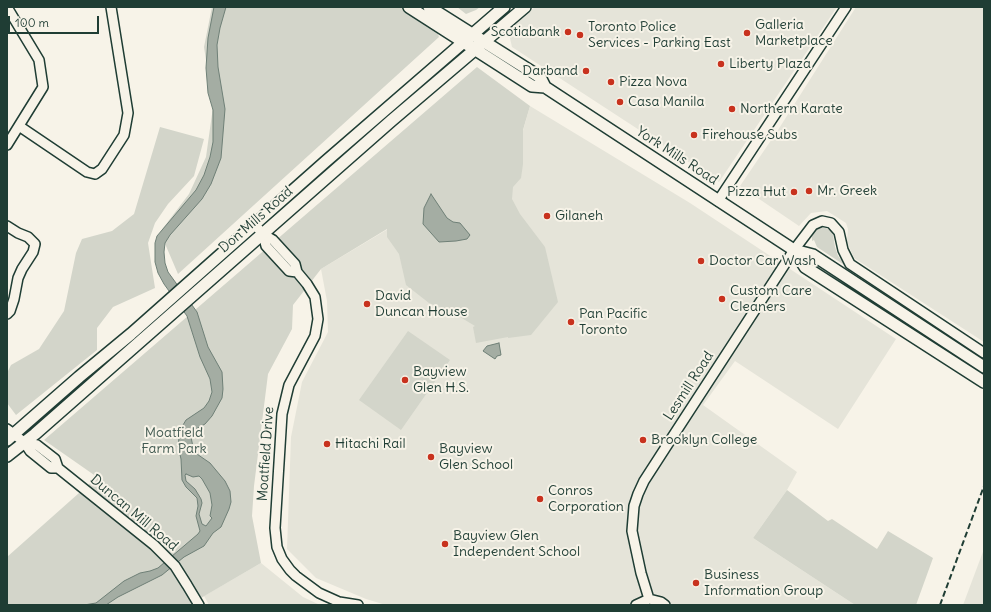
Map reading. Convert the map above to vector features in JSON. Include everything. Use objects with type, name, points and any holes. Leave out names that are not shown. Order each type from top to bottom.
[{"type":"main road","name":"York Mills Road","points":[[409,7],[532,86],[544,87],[794,250],[813,255],[984,367]]},
{"type":"main road","name":"York Mills Road","points":[[429,7],[540,77],[544,87]]},
{"type":"main road","name":"Don Mills Road","points":[[7,456],[24,442],[135,338],[214,268],[255,225],[325,162],[504,7]]},
{"type":"main road","name":"Don Mills Road","points":[[214,268],[263,234],[524,7]]},
{"type":"main road","name":"York Mills Road","points":[[794,250],[805,267],[984,382]]},
{"type":"main road","name":"Don Mills Road","points":[[9,435],[79,377],[135,338]]},
{"type":"street","points":[[7,7],[39,60],[43,87],[7,145]]},
{"type":"street","points":[[19,126],[87,172],[95,174],[102,169],[124,135],[128,114],[111,7]]},
{"type":"street","points":[[718,201],[846,7]]},
{"type":"street","points":[[7,27],[15,21]]},
{"type":"street","points":[[794,250],[813,225],[822,221],[831,223],[839,232],[843,250],[850,264],[984,352]]},
{"type":"street","name":"Moatfield Drive","points":[[255,225],[263,234],[273,240],[295,264],[297,272],[315,297],[317,308],[318,324],[315,336],[310,349],[289,385],[282,414],[275,538],[282,559],[296,576],[328,598],[346,604],[358,605]]},
{"type":"street","points":[[7,226],[28,237],[35,244],[33,252],[18,278],[14,299],[10,311],[7,314]]},
{"type":"street","name":"Lesmill Road","points":[[649,599],[641,573],[632,531],[634,506],[638,494],[644,481],[794,250]]},
{"type":"street","name":"Duncan Mill Road","points":[[9,435],[24,442],[30,451],[51,468],[58,468],[154,545],[175,566],[199,605]]},
{"type":"street","points":[[636,605],[649,599],[661,602],[665,605]]},
{"type":"shaded area","points":[[214,7],[226,7],[217,45],[218,67],[225,109],[221,158],[211,184],[202,199],[170,235],[165,243],[164,252],[168,272],[197,312],[208,347],[222,372],[222,398],[212,416],[205,424],[196,429],[191,437],[194,452],[210,463],[225,481],[230,491],[231,502],[221,527],[213,533],[204,546],[184,557],[162,575],[118,597],[106,605],[84,605],[96,603],[124,581],[140,573],[158,568],[200,531],[196,516],[198,506],[197,498],[186,487],[182,480],[181,459],[178,446],[180,430],[186,420],[204,408],[209,401],[212,392],[210,379],[200,357],[187,316],[158,273],[155,262],[155,243],[157,236],[196,190],[204,175],[210,157],[213,142],[213,110],[208,93],[206,68],[208,38]],"holes":[[[186,474],[193,477],[199,476],[210,493],[212,505],[210,516],[212,518],[206,526],[202,524],[199,514],[202,503],[201,499],[195,489],[186,481],[185,475]]]},
{"type":"shaded area","name":"Liberty Plaza","points":[[535,7],[837,7],[719,182],[512,47],[508,29]]},
{"type":"shaded area","points":[[856,7],[984,7],[984,342],[854,258],[847,242],[848,229],[846,223],[827,211],[811,213],[799,226],[740,186],[778,130]]},
{"type":"shaded area","points":[[530,106],[690,203],[896,339],[838,429],[735,361],[703,405],[797,472],[787,490],[753,538],[855,605],[386,605],[366,599],[316,578],[287,549],[291,437],[302,382],[328,332],[327,301],[321,269],[388,229],[505,194]]},
{"type":"shaded area","points":[[431,194],[447,218],[453,222],[460,223],[470,235],[467,239],[439,242],[423,224],[424,208]]},
{"type":"shaded area","points":[[499,343],[501,355],[497,356],[495,359],[483,351],[487,346]]},
{"type":"shaded area","points":[[984,549],[984,605],[963,605]]},
{"type":"shaded area","points":[[261,563],[303,597],[320,605],[209,605],[204,596]]},
{"type":"green space","points":[[212,7],[428,7],[439,37],[178,274],[160,232],[189,194],[206,157],[213,107],[204,47]]},
{"type":"green space","points":[[457,7],[480,7],[466,14]]},
{"type":"green space","name":"Moatfield Farm Park","points":[[477,67],[530,106],[523,130],[523,164],[521,178],[513,187],[512,199],[520,214],[545,247],[558,302],[531,335],[508,337],[476,343],[473,327],[475,326],[455,314],[429,303],[406,285],[399,254],[387,237],[387,229],[321,269],[293,305],[292,329],[268,374],[254,486],[252,516],[261,563],[189,605],[7,605],[7,557],[97,477],[44,440]]},
{"type":"green space","points":[[160,127],[204,139],[194,176],[168,204],[155,223],[148,243],[155,288],[113,307],[97,328],[97,350],[16,415],[7,403],[7,373],[11,365],[39,349],[64,311],[76,253],[82,239],[112,231],[134,214]]},
{"type":"green space","points":[[824,227],[831,231],[838,256],[846,265],[867,280],[817,247],[814,240],[812,241],[812,236],[816,229]]},
{"type":"green space","name":"Bayview Glen H.S.","points":[[408,331],[450,360],[401,430],[359,400]]},
{"type":"green space","points":[[787,490],[828,521],[832,519],[877,549],[888,531],[933,558],[916,605],[855,605],[753,538]]},
{"type":"railway","points":[[940,605],[984,486]]},
{"type":"place","name":"Scotiabank","points":[[568,32]]},
{"type":"place","name":"Galleria Marketplace","points":[[747,33]]},
{"type":"place","name":"Toronto Police Services - Parking East","points":[[580,35]]},
{"type":"place","name":"Liberty Plaza","points":[[721,64]]},
{"type":"place","name":"Darband","points":[[586,71]]},
{"type":"place","name":"Pizza Nova","points":[[611,82]]},
{"type":"place","name":"Casa Manila","points":[[620,102]]},
{"type":"place","name":"Northern Karate","points":[[732,109]]},
{"type":"place","name":"Firehouse Subs","points":[[694,135]]},
{"type":"place","name":"Mr. Greek","points":[[809,191]]},
{"type":"place","name":"Pizza Hut","points":[[794,192]]},
{"type":"place","name":"Gilaneh","points":[[547,216]]},
{"type":"place","name":"Doctor Car Wash","points":[[701,261]]},
{"type":"place","name":"Custom Care Cleaners","points":[[722,299]]},
{"type":"place","name":"David Duncan House","points":[[367,304]]},
{"type":"place","name":"Pan Pacific Toronto","points":[[571,322]]},
{"type":"place","name":"Bayview Glen H.S.","points":[[405,380]]},
{"type":"place","name":"Brooklyn College","points":[[643,440]]},
{"type":"place","name":"Hitachi Rail","points":[[327,444]]},
{"type":"place","name":"Bayview Glen School","points":[[431,457]]},
{"type":"place","name":"Conros Corporation","points":[[540,499]]},
{"type":"place","name":"Bayview Glen Independent School","points":[[445,544]]},
{"type":"place","name":"Business Information Group","points":[[696,583]]}]
